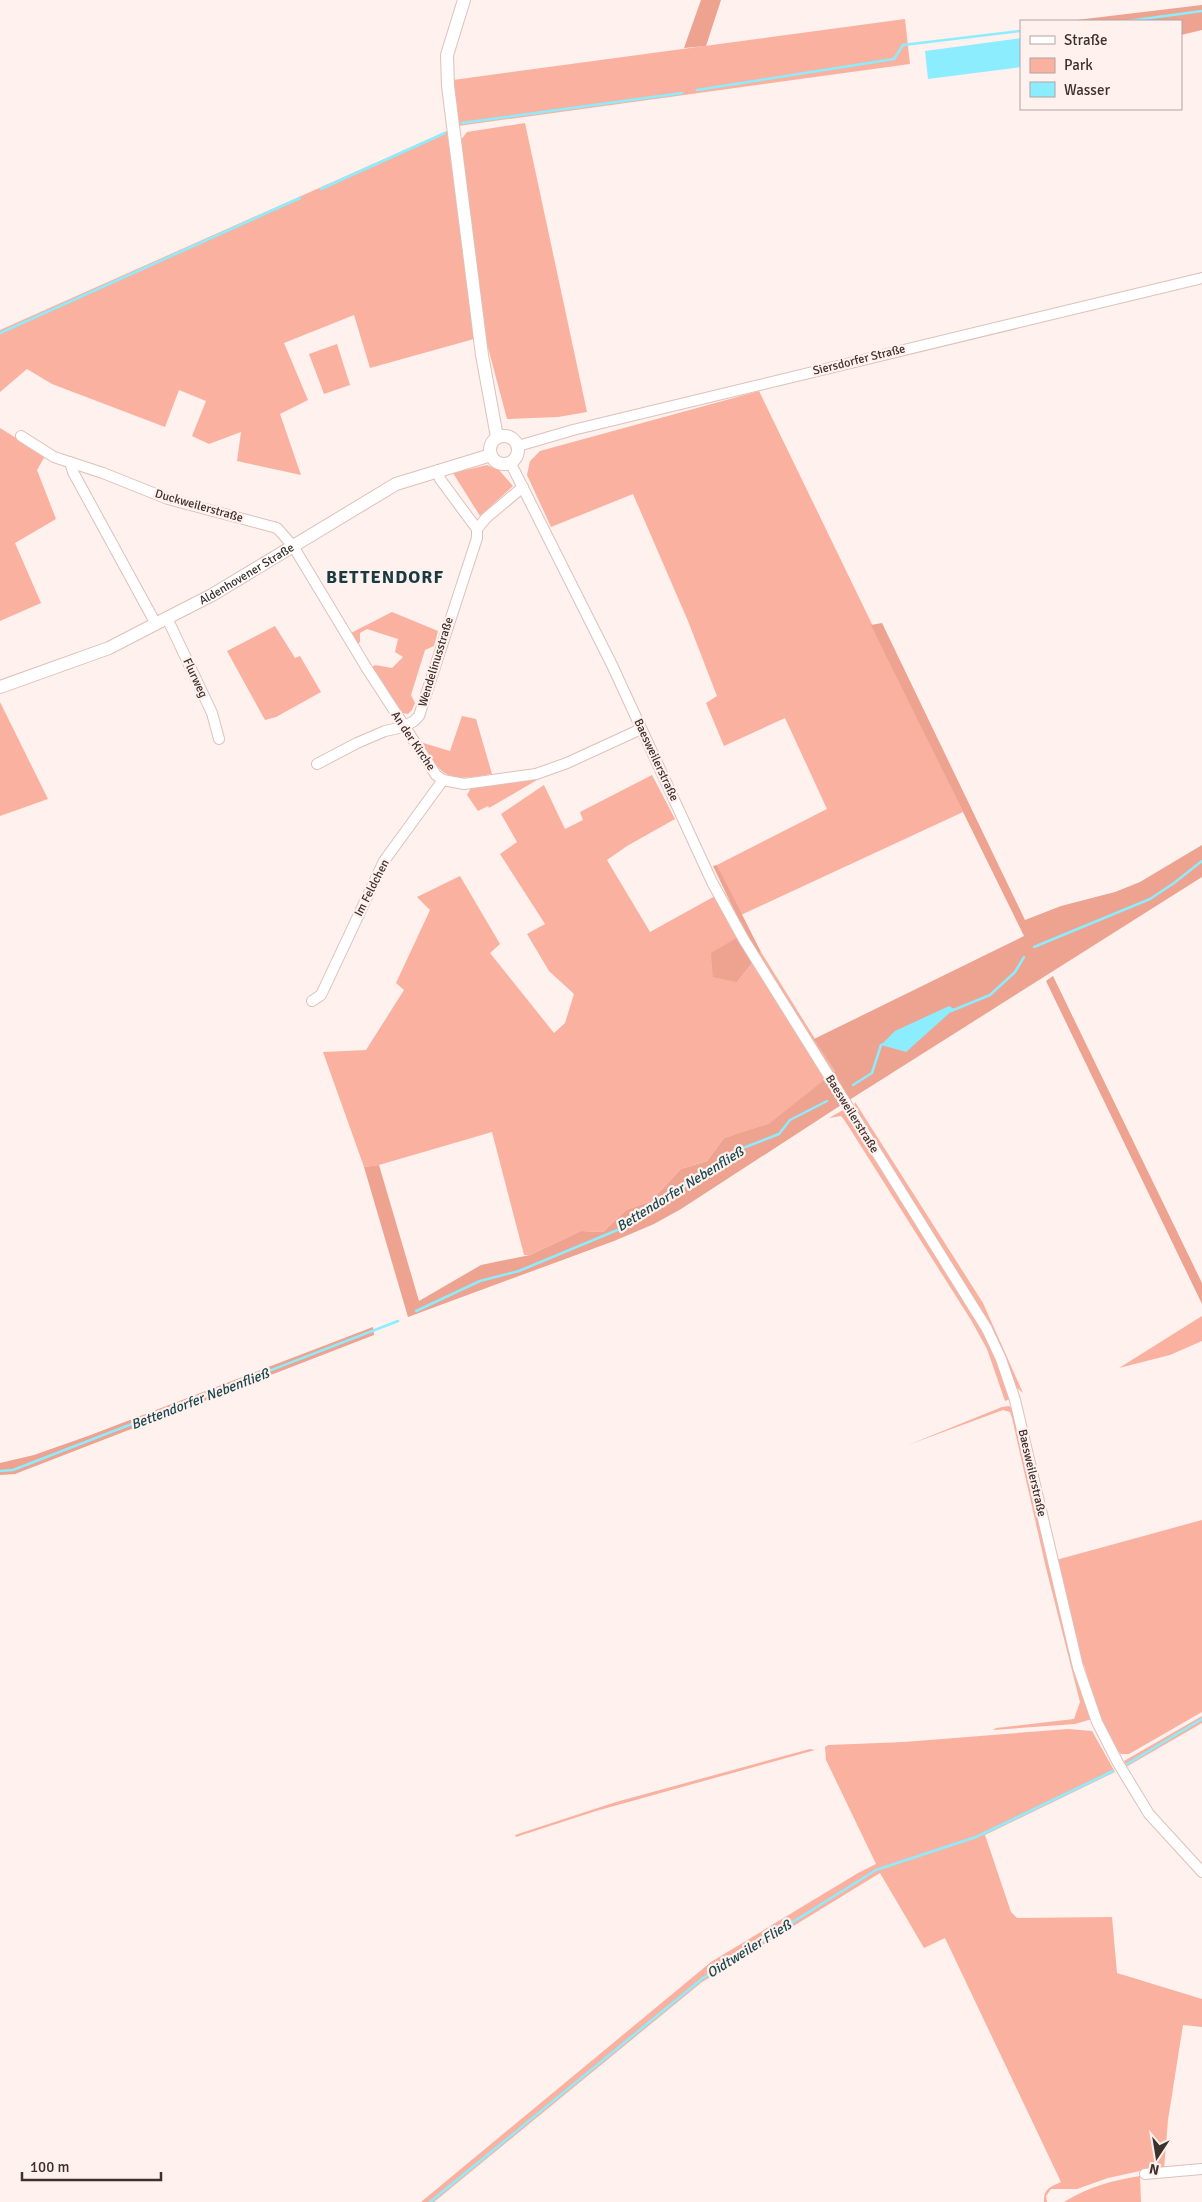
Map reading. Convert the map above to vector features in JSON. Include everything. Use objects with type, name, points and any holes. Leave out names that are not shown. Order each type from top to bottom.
[{"type":"main road","points":[[464,0],[447,55],[448,86],[482,355],[498,437]]},
{"type":"main road","points":[[498,437],[510,437],[518,446],[516,457],[510,462],[499,463],[491,455],[491,445],[498,437]]},
{"type":"main road","name":"Aldenhovener Straße","points":[[0,687],[109,648],[212,594],[396,484],[491,455]]},
{"type":"street","name":"Siersdorfer Straße","points":[[518,446],[573,430],[1202,278]]},
{"type":"street","name":"Duckweilerstraße","points":[[21,436],[54,457],[168,499],[277,528],[293,546]]},
{"type":"street","points":[[70,462],[72,472],[161,621]]},
{"type":"street","name":"Baesweilerstraße","points":[[510,462],[524,487],[641,729],[712,882],[744,940],[971,1302],[1001,1359],[1015,1400],[1078,1667],[1097,1722],[1149,1814],[1202,1872]]},
{"type":"street","points":[[438,470],[440,478],[477,529],[486,518],[524,487]]},
{"type":"street","name":"Wendelinusstraße","points":[[317,764],[356,743],[385,731],[403,727],[419,716],[477,538],[477,529]]},
{"type":"street","name":"An der Kirche","points":[[293,546],[403,727],[436,776],[443,780],[464,784],[536,774],[567,764],[641,729]]},
{"type":"street","name":"Flurweg","points":[[161,621],[212,713],[219,739]]},
{"type":"street","name":"Im Feldchen","points":[[312,1001],[321,995],[384,861],[443,780]]},
{"type":"street","points":[[1144,2174],[1202,2169]]},
{"type":"green space","points":[[905,19],[910,64],[458,126],[453,80]]},
{"type":"green space","points":[[525,123],[587,412],[558,417],[507,419],[486,340],[460,141],[467,132]]},
{"type":"green space","points":[[447,131],[474,339],[370,368],[354,315],[284,343],[308,400],[280,414],[301,475],[237,461],[241,432],[209,444],[192,436],[206,401],[179,390],[165,427],[52,384],[27,369],[0,392],[0,330]]},
{"type":"green space","points":[[337,344],[350,385],[324,394],[309,354]]},
{"type":"green space","points":[[759,391],[963,812],[741,915],[717,865],[827,809],[785,718],[724,746],[706,703],[717,696],[688,621],[633,494],[551,527],[527,475],[530,461],[540,451]]},
{"type":"green space","points":[[0,428],[45,456],[37,470],[56,519],[15,543],[41,603],[0,621]]},
{"type":"green space","points":[[487,465],[499,470],[513,486],[480,516],[453,473]]},
{"type":"green space","points":[[392,612],[438,631],[434,646],[425,650],[411,695],[415,703],[408,714],[402,713],[370,668],[375,665],[392,668],[403,657],[395,652],[398,639],[367,629],[360,633],[360,642],[358,644],[351,633]]},
{"type":"green space","points":[[275,626],[295,658],[300,656],[321,692],[276,717],[265,720],[227,651]]},
{"type":"green space","points":[[0,702],[48,799],[0,816]]},
{"type":"green space","points":[[462,716],[476,719],[492,774],[465,778],[448,775],[435,764],[420,742],[450,751]]},
{"type":"green space","points":[[652,775],[675,819],[627,846],[607,860],[650,932],[724,891],[745,933],[737,982],[761,952],[835,1071],[769,1125],[724,1138],[707,1161],[681,1169],[651,1201],[626,1210],[603,1232],[581,1231],[530,1255],[524,1255],[492,1132],[379,1165],[364,1167],[323,1052],[366,1050],[404,990],[396,983],[430,910],[417,897],[460,876],[500,944],[490,953],[554,1033],[565,1023],[574,994],[549,971],[527,934],[545,924],[500,854],[517,842],[501,814],[544,785],[565,829],[583,820],[580,812]]},
{"type":"green space","points":[[533,778],[537,780],[489,808],[488,806],[478,811],[467,795],[471,788]]},
{"type":"green space","points":[[855,1102],[983,1303],[1023,1393],[1016,1387],[985,1317],[854,1107]]},
{"type":"green space","points":[[843,1110],[972,1314],[991,1347],[1010,1399],[1005,1401],[987,1349],[971,1320],[845,1121],[841,1116],[829,1118]]},
{"type":"green space","points":[[1202,1316],[1202,1341],[1170,1355],[1119,1368]]},
{"type":"green space","points":[[1009,1406],[1012,1408],[1044,1547],[1092,1719],[1075,1724],[993,1730],[996,1728],[1074,1719],[1080,1702],[1046,1568],[1010,1412],[1003,1410],[908,1445],[1002,1407]]},
{"type":"green space","points":[[1202,1520],[1202,1712],[1129,1754],[1121,1754],[1115,1747],[1104,1725],[1084,1665],[1081,1663],[1056,1560]]},
{"type":"green space","points":[[1202,1716],[1202,1723],[1126,1767],[1124,1761]]},
{"type":"green space","points":[[1068,1729],[1092,1731],[1115,1772],[985,1835],[1011,1912],[1017,1918],[1112,1917],[1117,1973],[1202,1999],[1202,2027],[1183,2025],[1168,2120],[1164,2169],[1140,2171],[1108,2178],[1077,2189],[1051,2189],[1046,2196],[1047,2202],[1044,2202],[1046,2191],[1061,2182],[945,1938],[924,1948],[880,1873],[702,1982],[434,2202],[421,2202],[711,1962],[876,1864],[826,1760],[825,1747],[828,1745],[904,1742]]},
{"type":"green space","points":[[810,1749],[815,1750],[596,1811],[516,1837],[515,1835],[616,1802]]},
{"type":"green space","points":[[1140,2176],[1141,2202],[1064,2202],[1082,2192],[1101,2185]]},
{"type":"shaded area","points":[[701,0],[721,0],[706,46],[684,48]]},
{"type":"shaded area","points":[[1202,5],[1202,30],[1182,35],[1182,20],[1076,20]]},
{"type":"shaded area","points":[[882,623],[1025,920],[1061,906],[1115,892],[1140,882],[1202,845],[1202,877],[835,1109],[681,1209],[654,1224],[614,1241],[408,1317],[364,1167],[379,1165],[419,1301],[481,1265],[530,1255],[581,1231],[603,1232],[626,1210],[651,1201],[681,1169],[707,1161],[724,1138],[769,1124],[835,1071],[814,1039],[1024,936],[871,625]]},
{"type":"shaded area","points":[[717,865],[761,952],[737,982],[713,977],[711,953],[745,933],[713,866]]},
{"type":"shaded area","points":[[1053,976],[1202,1283],[1202,1304],[1046,981]]},
{"type":"shaded area","points":[[373,1327],[374,1335],[15,1474],[0,1475],[0,1463],[34,1455],[88,1436]]},
{"type":"water","points":[[1020,38],[1020,67],[928,79],[925,51]]},
{"type":"water","points":[[949,1006],[954,1009],[906,1052],[881,1045],[895,1031]]},
{"type":"waterway","points":[[1135,20],[1202,11]]},
{"type":"waterway","points":[[697,90],[894,59],[903,45],[1020,31]]},
{"type":"waterway","points":[[462,123],[682,93]]},
{"type":"waterway","points":[[321,189],[445,133]]},
{"type":"waterway","points":[[0,333],[300,198]]},
{"type":"waterway","name":"Bettendorfer Nebenfließ","points":[[1034,947],[1150,899],[1202,861]]},
{"type":"waterway","name":"Bettendorfer Nebenfließ","points":[[951,1011],[990,995],[1015,972],[1024,957]]},
{"type":"waterway","name":"Bettendorfer Nebenfließ","points":[[853,1085],[872,1073],[881,1045],[883,1044]]},
{"type":"waterway","name":"Bettendorfer Nebenfließ","points":[[416,1311],[480,1281],[519,1271],[627,1226],[738,1150],[779,1134],[790,1120],[827,1101]]},
{"type":"waterway","name":"Bettendorfer Nebenfließ","points":[[0,1471],[13,1470],[398,1321]]},
{"type":"waterway","name":"Oidtweiler Fließ","points":[[1127,1764],[1202,1719]]},
{"type":"waterway","name":"Oidtweiler Fließ","points":[[430,2202],[703,1978],[876,1870],[976,1837],[1113,1771]]},
{"type":"district","name":"BETTENDORF","points":[[385,577]]}]
